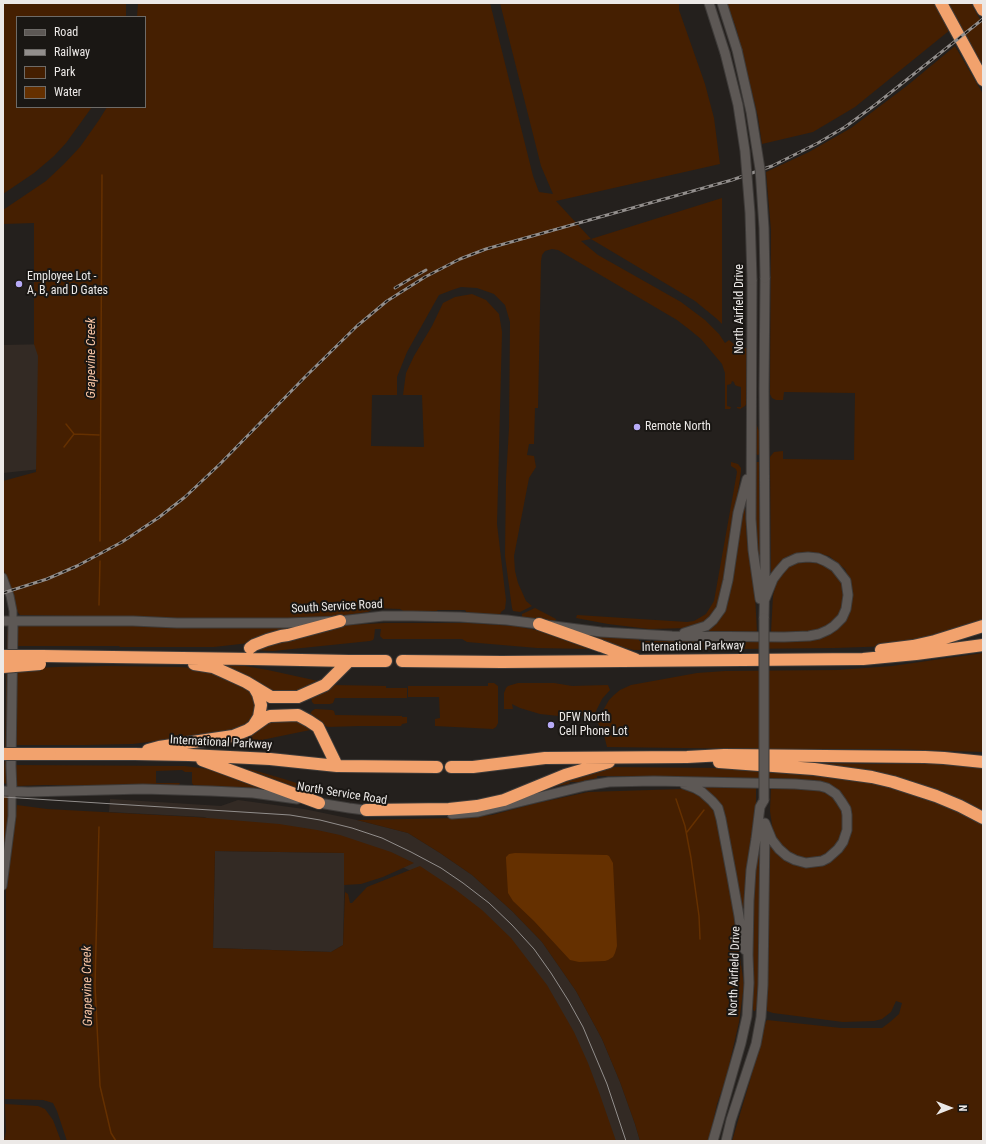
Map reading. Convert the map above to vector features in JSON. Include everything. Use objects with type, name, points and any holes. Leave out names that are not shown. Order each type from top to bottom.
[{"type":"highway","points":[[941,3],[983,80]]},
{"type":"highway","points":[[979,3],[983,10]]},
{"type":"highway","points":[[204,658],[250,648],[254,644],[267,640],[340,621]]},
{"type":"highway","points":[[539,624],[640,661]]},
{"type":"highway","points":[[808,659],[913,646],[935,641],[983,626]]},
{"type":"highway","name":"International Parkway","points":[[402,661],[502,662],[863,659],[983,644]]},
{"type":"highway","points":[[3,656],[41,660]]},
{"type":"highway","points":[[3,667],[58,657],[386,661]]},
{"type":"highway","points":[[166,658],[181,663],[213,667],[234,676],[271,697],[298,697],[304,695],[325,685],[349,661]]},
{"type":"highway","points":[[253,726],[259,717],[261,705],[254,687]]},
{"type":"highway","points":[[304,695],[304,718]]},
{"type":"highway","points":[[135,754],[159,747],[233,736],[270,716],[298,716],[318,727],[337,766]]},
{"type":"highway","name":"International Parkway","points":[[3,754],[190,755],[270,759],[337,766],[437,767]]},
{"type":"highway","points":[[190,755],[319,803]]},
{"type":"highway","points":[[451,767],[477,767],[545,758],[687,757],[724,755],[910,757],[944,758],[983,762]]},
{"type":"highway","points":[[366,810],[401,810],[419,806],[477,806],[504,800],[565,775],[628,757]]},
{"type":"highway","points":[[687,757],[724,762],[814,768],[872,776],[936,796],[983,818]]},
{"type":"main road","name":"North Airfield Drive","points":[[709,3],[725,53],[738,105],[745,151],[750,205],[752,280],[750,468],[751,519],[753,550],[764,618]]},
{"type":"main road","name":"North Airfield Drive","points":[[722,3],[737,50],[751,112],[760,170],[764,228],[765,278],[764,800],[766,806],[763,985],[761,1017],[756,1044],[731,1120],[726,1141]]},
{"type":"main road","points":[[672,636],[691,632],[706,626],[713,620],[721,609],[728,580],[738,513],[750,468]]},
{"type":"main road","points":[[672,636],[784,637],[819,634],[834,626],[842,618],[848,600],[848,590],[846,581],[831,564],[818,558],[797,558],[786,563],[779,570],[773,579],[765,599]]},
{"type":"main road","name":"South Service Road","points":[[3,621],[288,623],[340,621],[372,617],[419,616],[507,620],[601,632],[672,636]]},
{"type":"main road","points":[[7,791],[11,766],[13,622]]},
{"type":"main road","points":[[675,781],[702,792],[718,808],[732,877],[743,947],[748,955]]},
{"type":"main road","name":"North Service Road","points":[[7,791],[143,789],[232,791],[268,794],[366,810],[404,814],[465,813],[492,809],[586,786],[609,782],[675,781],[795,784],[827,788],[836,794],[846,810],[847,815],[847,830],[843,842],[838,849],[822,861],[806,863],[791,858],[779,849],[772,840],[765,823]]},
{"type":"main road","name":"North Airfield Drive","points":[[713,1141],[741,1043],[747,1016],[751,870],[760,807],[764,800]]},
{"type":"main road","points":[[747,1016],[761,1017]]},
{"type":"street","points":[[3,577],[10,596],[13,611],[13,622]]},
{"type":"street","points":[[3,886],[12,816],[7,791]]},
{"type":"shaded area","points":[[52,344],[50,468],[3,473],[3,345]]},
{"type":"shaded area","points":[[110,799],[221,806],[238,800],[304,809],[408,833],[440,853],[472,875],[512,911],[542,942],[576,991],[602,1039],[620,1082],[640,1141],[605,1141],[411,871],[356,847],[215,821],[204,817],[109,812]]},
{"type":"shaded area","points":[[215,851],[345,853],[343,945],[331,952],[213,948]]},
{"type":"green space","points":[[3,3],[126,3],[126,16],[16,16],[16,108],[91,108],[66,143],[54,156],[34,173],[3,194]]},
{"type":"green space","points":[[138,3],[490,3],[533,176],[539,192],[553,194],[541,166],[500,3],[679,3],[679,10],[705,84],[714,118],[720,164],[556,201],[591,239],[581,241],[598,255],[681,302],[705,320],[719,334],[725,343],[729,340],[736,346],[747,348],[747,403],[740,409],[737,408],[741,407],[741,387],[735,385],[732,381],[731,384],[727,385],[727,406],[731,407],[730,409],[725,409],[725,373],[722,364],[701,339],[677,320],[558,250],[552,249],[545,251],[542,255],[541,261],[538,408],[535,408],[534,444],[529,444],[527,455],[534,456],[536,467],[529,478],[514,556],[515,571],[518,583],[526,601],[532,606],[520,612],[513,611],[505,556],[506,480],[509,428],[510,322],[505,305],[494,294],[477,288],[461,287],[439,295],[407,352],[397,377],[397,395],[372,395],[371,446],[424,447],[422,395],[403,395],[406,373],[443,303],[455,297],[472,294],[486,300],[499,314],[502,332],[497,524],[506,600],[505,609],[500,615],[467,613],[465,610],[438,610],[433,613],[405,612],[400,609],[374,608],[368,612],[310,619],[189,619],[20,615],[16,610],[3,568],[3,481],[36,472],[38,356],[34,344],[34,223],[3,224],[3,210],[46,181],[64,164],[80,147],[106,108],[146,108],[146,16],[137,16]]},
{"type":"green space","points":[[727,3],[937,3],[950,30],[855,107],[813,132],[762,144],[758,117],[737,31]]},
{"type":"green space","points":[[944,3],[971,3],[983,25],[983,71]]},
{"type":"green space","points":[[955,46],[983,94],[983,621],[949,635],[892,646],[835,648],[634,650],[598,642],[566,630],[639,638],[639,641],[782,641],[805,639],[847,617],[851,606],[852,586],[845,569],[829,556],[809,553],[771,575],[770,457],[774,452],[783,451],[783,459],[854,460],[855,393],[784,392],[783,400],[776,400],[772,398],[770,394],[771,230],[766,172],[809,152],[851,128],[908,85]]},
{"type":"green space","points":[[722,198],[722,324],[695,301],[591,239]]},
{"type":"green space","points":[[756,423],[759,431],[761,453],[758,455],[755,454]]},
{"type":"green space","points":[[731,462],[738,464],[741,468],[741,472],[720,605],[707,622],[689,628],[649,629],[576,618],[577,615],[687,622],[694,621],[706,614],[714,601],[737,472],[736,469],[731,466]]},
{"type":"green space","points":[[755,462],[760,462],[762,570],[759,570],[755,538]]},
{"type":"green space","points":[[743,506],[745,507],[747,541],[755,595],[757,632],[702,632],[726,606],[729,600]]},
{"type":"green space","points":[[801,559],[822,561],[841,577],[845,600],[841,614],[830,625],[812,632],[771,632],[773,596],[777,579],[791,564]]},
{"type":"green space","points":[[535,608],[556,619],[555,621],[522,617],[522,614]]},
{"type":"green space","points":[[385,623],[468,623],[515,626],[546,632],[592,649],[537,648],[467,642],[462,639],[383,639],[380,636],[381,629],[375,629],[374,638],[370,641],[273,651],[255,650],[331,628],[349,625]]},
{"type":"green space","points":[[20,625],[302,626],[249,643],[214,647],[120,647],[16,646],[17,629]]},
{"type":"green space","points":[[8,628],[7,783],[5,784],[3,777],[5,760]]},
{"type":"green space","points":[[983,653],[983,752],[891,749],[607,747],[604,735],[597,721],[609,700],[620,690],[631,685],[697,673],[725,671],[837,670],[892,666]]},
{"type":"green space","points":[[212,663],[239,665],[268,670],[318,681],[318,685],[302,694],[269,694]]},
{"type":"green space","points":[[107,666],[180,667],[205,669],[249,688],[257,699],[254,719],[239,730],[133,744],[16,745],[16,669]]},
{"type":"green space","points":[[488,683],[494,683],[498,686],[498,723],[493,729],[435,726],[435,719],[440,718],[439,697],[408,697],[408,686],[488,686]]},
{"type":"green space","points":[[518,683],[554,683],[572,686],[608,685],[610,690],[602,699],[594,715],[568,717],[540,714],[512,704],[513,709],[504,709],[504,693],[506,688]]},
{"type":"green space","points":[[333,685],[407,688],[407,698],[335,698],[333,703],[330,704],[314,704],[312,702],[311,697]]},
{"type":"green space","points":[[315,709],[332,710],[334,711],[335,715],[402,716],[407,717],[407,723],[402,724],[401,726],[328,727],[310,717],[310,714]]},
{"type":"green space","points":[[269,719],[301,719],[315,729],[247,743],[188,746]]},
{"type":"green space","points":[[813,763],[924,763],[983,768],[983,814]]},
{"type":"green space","points":[[15,765],[185,766],[215,770],[267,790],[197,787],[192,783],[192,772],[185,772],[182,770],[156,771],[156,783],[180,783],[178,786],[16,786]]},
{"type":"green space","points":[[238,767],[253,770],[321,791],[320,794],[304,792]]},
{"type":"green space","points":[[607,767],[728,768],[814,774],[898,787],[949,805],[983,824],[983,1141],[732,1141],[751,1077],[764,1024],[767,1020],[841,1028],[882,1028],[899,1014],[902,1003],[896,1001],[891,1012],[882,1019],[874,1021],[843,1022],[773,1013],[767,1011],[766,1008],[769,843],[789,859],[831,858],[850,821],[834,790],[658,776],[597,776],[597,778],[539,789]]},
{"type":"green space","points":[[701,787],[756,787],[756,809],[746,872],[743,915],[725,821]]},
{"type":"green space","points":[[771,787],[820,790],[831,796],[842,811],[843,830],[838,843],[828,853],[822,856],[809,859],[791,855],[777,841],[773,832],[770,811]]},
{"type":"green space","points":[[682,789],[701,796],[713,808],[720,830],[744,985],[739,1022],[726,1079],[717,1104],[709,1141],[640,1141],[620,1082],[602,1039],[576,991],[542,942],[512,911],[472,875],[440,853],[408,833],[357,820],[456,818],[492,815],[588,792]]},
{"type":"green space","points":[[3,795],[11,795],[10,822],[3,861]]},
{"type":"green space","points":[[17,805],[47,809],[195,817],[279,824],[340,835],[391,852],[414,863],[383,877],[361,884],[344,885],[344,853],[215,851],[213,948],[331,952],[343,945],[345,892],[348,894],[350,903],[352,903],[367,887],[420,866],[456,890],[482,910],[511,938],[547,985],[574,1032],[588,1063],[616,1141],[67,1141],[53,1103],[43,1100],[5,1099],[6,888]]},
{"type":"green space","points":[[759,847],[761,848],[759,1003],[754,1011],[751,1002],[753,883]]},
{"type":"green space","points":[[5,1104],[38,1106],[45,1109],[53,1120],[61,1141],[4,1141],[6,1132]]},
{"type":"water","points":[[509,854],[609,856],[613,863],[617,946],[613,957],[605,961],[579,962],[570,960],[534,921],[513,901],[508,893],[506,857]]},
{"type":"waterway","name":"Grapevine Creek","points":[[100,541],[102,175]]},
{"type":"waterway","points":[[66,424],[74,434],[99,435]]},
{"type":"waterway","points":[[64,447],[74,434]]},
{"type":"waterway","name":"Grapevine Creek","points":[[99,605],[100,561]]},
{"type":"waterway","points":[[676,799],[685,826],[691,858],[699,916],[700,939]]},
{"type":"waterway","points":[[687,832],[704,810]]},
{"type":"waterway","name":"Grapevine Creek","points":[[99,827],[95,985],[100,1086],[111,1133],[116,1141]]},
{"type":"tram line","points":[[3,797],[290,815],[320,820],[352,828],[382,838],[441,868],[489,903],[534,949],[551,973],[583,1027],[607,1084],[626,1141]]},
{"type":"railway","points":[[3,593],[47,579],[77,566],[122,542],[158,518],[185,497],[220,464],[357,326],[387,301],[425,277],[460,259],[486,249],[732,180],[772,166],[818,143],[845,127],[983,19]]},
{"type":"railway","points":[[395,288],[426,270]]},
{"type":"place","name":"Employee Lot - A, B, and D Gates","points":[[19,284]]},
{"type":"place","name":"Remote North","points":[[637,427]]},
{"type":"place","name":"DFW North Cell Phone Lot","points":[[551,725]]}]
